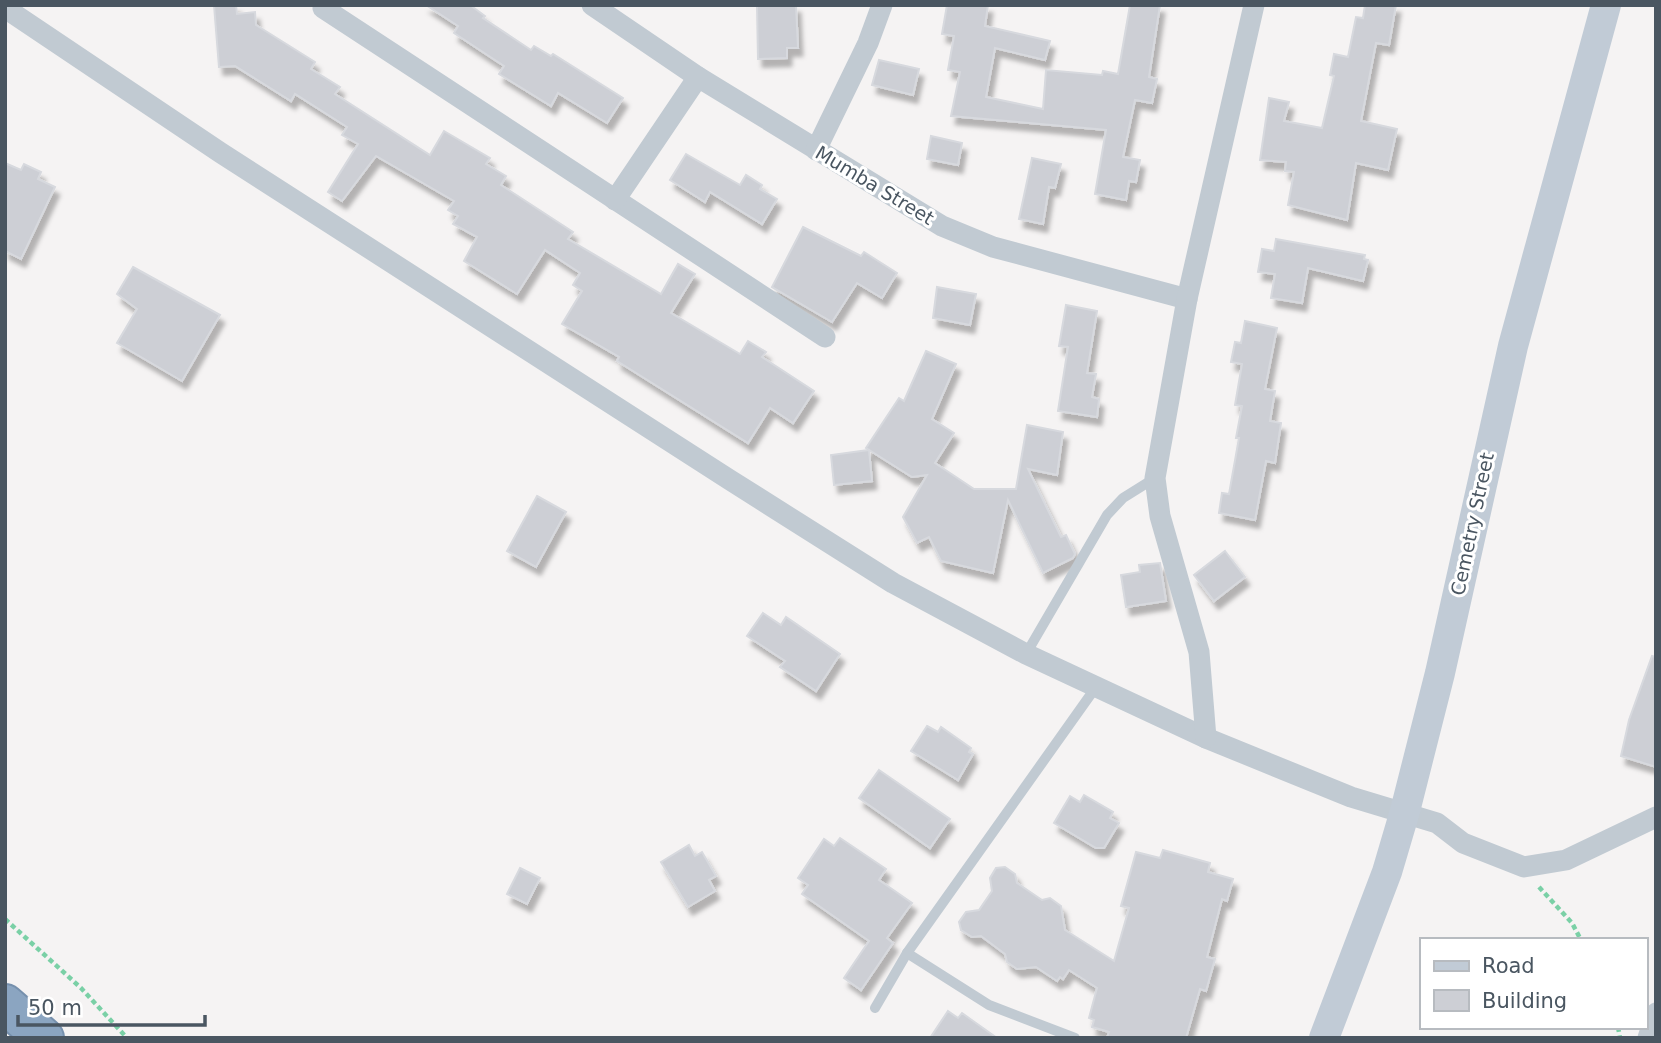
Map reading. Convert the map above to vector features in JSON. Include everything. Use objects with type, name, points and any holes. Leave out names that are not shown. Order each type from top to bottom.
[{"type":"highway","points":[[5,1004],[44,1038]]},
{"type":"street","name":"Mumba Street","points":[[592,5],[698,77],[917,213],[966,238],[1187,299]]},
{"type":"street","points":[[816,150],[868,43],[882,5]]},
{"type":"street","points":[[1206,738],[1199,652],[1160,516],[1155,478],[1187,299],[1254,5]]},
{"type":"street","name":"Cemetry Street","points":[[1324,1038],[1366,933],[1405,811],[1440,673],[1513,346],[1606,5]]},
{"type":"street","points":[[5,8],[221,153],[892,583],[1026,654],[1206,738],[1351,797],[1405,811],[1437,823],[1463,843],[1524,867],[1566,860],[1656,817]]},
{"type":"street","points":[[323,8],[825,337]]},
{"type":"street","points":[[615,200],[698,77]]},
{"type":"street","points":[[1648,1038],[1656,1013]]},
{"type":"lane","points":[[1026,654],[1107,515],[1123,498],[1155,478]]},
{"type":"lane","points":[[874,1008],[907,953],[1096,687]]},
{"type":"lane","points":[[907,953],[989,1005],[1054,1034],[1075,1038]]},
{"type":"path","points":[[1524,867],[1572,923],[1580,938]]},
{"type":"path","points":[[5,919],[81,988],[127,1038]]},
{"type":"building","points":[[214,5],[236,5],[237,14],[255,12],[256,25],[315,62],[311,69],[340,87],[335,94],[430,155],[444,131],[490,158],[486,164],[506,176],[501,185],[573,232],[568,239],[661,294],[678,264],[695,274],[671,313],[740,354],[748,341],[766,352],[762,357],[814,391],[793,423],[770,408],[748,443],[617,361],[619,357],[562,324],[582,291],[573,285],[580,273],[545,250],[517,294],[464,261],[477,237],[453,224],[458,216],[448,210],[454,201],[376,156],[342,201],[328,192],[358,144],[342,135],[347,127],[295,94],[291,101],[235,66],[219,67]]},
{"type":"building","points":[[426,5],[470,5],[485,16],[483,18],[531,50],[534,46],[551,56],[553,54],[623,98],[607,123],[558,93],[551,106],[499,74],[504,66],[454,33],[458,26]]},
{"type":"building","points":[[757,5],[796,5],[798,48],[787,48],[787,58],[758,59]]},
{"type":"building","points":[[947,5],[988,5],[985,26],[1050,41],[1045,60],[995,48],[986,97],[1043,109],[1046,70],[1102,75],[1103,71],[1118,74],[1130,5],[1160,5],[1149,77],[1157,79],[1152,103],[1135,100],[1123,157],[1140,160],[1136,182],[1129,181],[1126,200],[1095,194],[1106,130],[951,116],[960,72],[948,70],[954,36],[942,34]]},
{"type":"building","points":[[1365,5],[1396,5],[1389,45],[1376,43],[1361,121],[1397,129],[1388,170],[1356,163],[1347,220],[1288,205],[1294,172],[1285,171],[1286,162],[1260,160],[1269,98],[1289,102],[1284,121],[1322,128],[1334,76],[1330,75],[1334,54],[1348,57],[1356,17],[1363,18]]},
{"type":"building","points":[[879,60],[919,69],[913,95],[872,85]]},
{"type":"building","points":[[931,136],[962,143],[958,165],[927,159]]},
{"type":"building","points":[[686,154],[740,185],[746,175],[762,185],[760,189],[777,199],[762,224],[710,192],[705,202],[670,180]]},
{"type":"building","points":[[1032,158],[1061,164],[1055,188],[1049,187],[1043,224],[1019,219]]},
{"type":"building","points":[[5,163],[21,170],[24,164],[41,172],[38,179],[55,187],[21,259],[5,251]]},
{"type":"building","points":[[803,227],[861,256],[864,252],[897,273],[882,298],[857,283],[832,322],[772,287]]},
{"type":"building","points":[[1276,239],[1365,255],[1364,259],[1368,260],[1363,281],[1308,268],[1302,303],[1271,298],[1275,274],[1258,272],[1262,249],[1274,251]]},
{"type":"building","points":[[133,267],[220,315],[182,381],[117,343],[137,309],[117,294]]},
{"type":"building","points":[[937,287],[976,294],[970,325],[933,318]]},
{"type":"building","points":[[1066,305],[1097,311],[1087,373],[1096,374],[1092,397],[1099,399],[1097,417],[1058,411],[1068,347],[1059,346]]},
{"type":"building","points":[[1245,321],[1277,328],[1265,389],[1275,391],[1270,421],[1281,423],[1275,463],[1266,461],[1255,520],[1219,513],[1222,493],[1229,494],[1239,438],[1236,438],[1242,406],[1235,405],[1242,364],[1231,362],[1235,342],[1241,343]]},
{"type":"building","points":[[926,351],[956,364],[932,419],[954,433],[935,463],[974,489],[1016,489],[1027,425],[1063,432],[1057,475],[1028,469],[1061,537],[1066,535],[1075,554],[1073,558],[1043,573],[1008,500],[993,573],[941,561],[929,537],[917,543],[903,517],[927,475],[912,477],[866,448],[899,398],[904,401]]},
{"type":"building","points":[[869,450],[872,481],[834,485],[831,455]]},
{"type":"building","points":[[537,496],[566,512],[536,567],[507,551]]},
{"type":"building","points":[[1225,551],[1245,577],[1214,601],[1194,575]]},
{"type":"building","points":[[1160,563],[1166,601],[1126,607],[1121,575],[1140,572],[1139,565]]},
{"type":"building","points":[[763,613],[781,625],[786,617],[840,654],[816,691],[780,667],[785,661],[747,636]]},
{"type":"building","points":[[1652,656],[1656,657],[1656,767],[1621,756],[1629,720]]},
{"type":"building","points":[[927,726],[938,732],[941,727],[971,748],[969,752],[973,754],[958,780],[911,751]]},
{"type":"building","points":[[879,770],[950,819],[930,848],[859,798]]},
{"type":"building","points":[[1084,795],[1113,812],[1110,818],[1119,823],[1104,848],[1096,848],[1054,823],[1070,796],[1080,802]]},
{"type":"building","points":[[840,838],[886,869],[879,880],[912,903],[887,938],[893,943],[861,990],[844,978],[869,941],[802,894],[808,885],[798,878],[824,839],[834,846]]},
{"type":"building","points":[[689,845],[695,856],[702,852],[716,876],[709,880],[715,891],[688,907],[661,862]]},
{"type":"building","points":[[1163,850],[1210,863],[1208,872],[1233,879],[1227,901],[1222,899],[1207,957],[1215,959],[1206,991],[1200,989],[1186,1038],[1107,1038],[1109,1032],[1092,1027],[1094,1020],[1089,1018],[1097,988],[1069,970],[1063,979],[1060,977],[1057,981],[1036,967],[1017,969],[1007,962],[1005,954],[981,936],[972,937],[961,930],[959,922],[966,912],[979,910],[992,891],[990,878],[996,868],[1005,867],[1015,874],[1017,883],[1042,900],[1050,898],[1061,906],[1065,930],[1114,961],[1129,908],[1121,906],[1136,852],[1160,858]]},
{"type":"building","points":[[520,868],[540,878],[527,904],[507,894]]},
{"type":"building","points":[[948,1011],[958,1018],[962,1013],[997,1038],[930,1038]]}]
